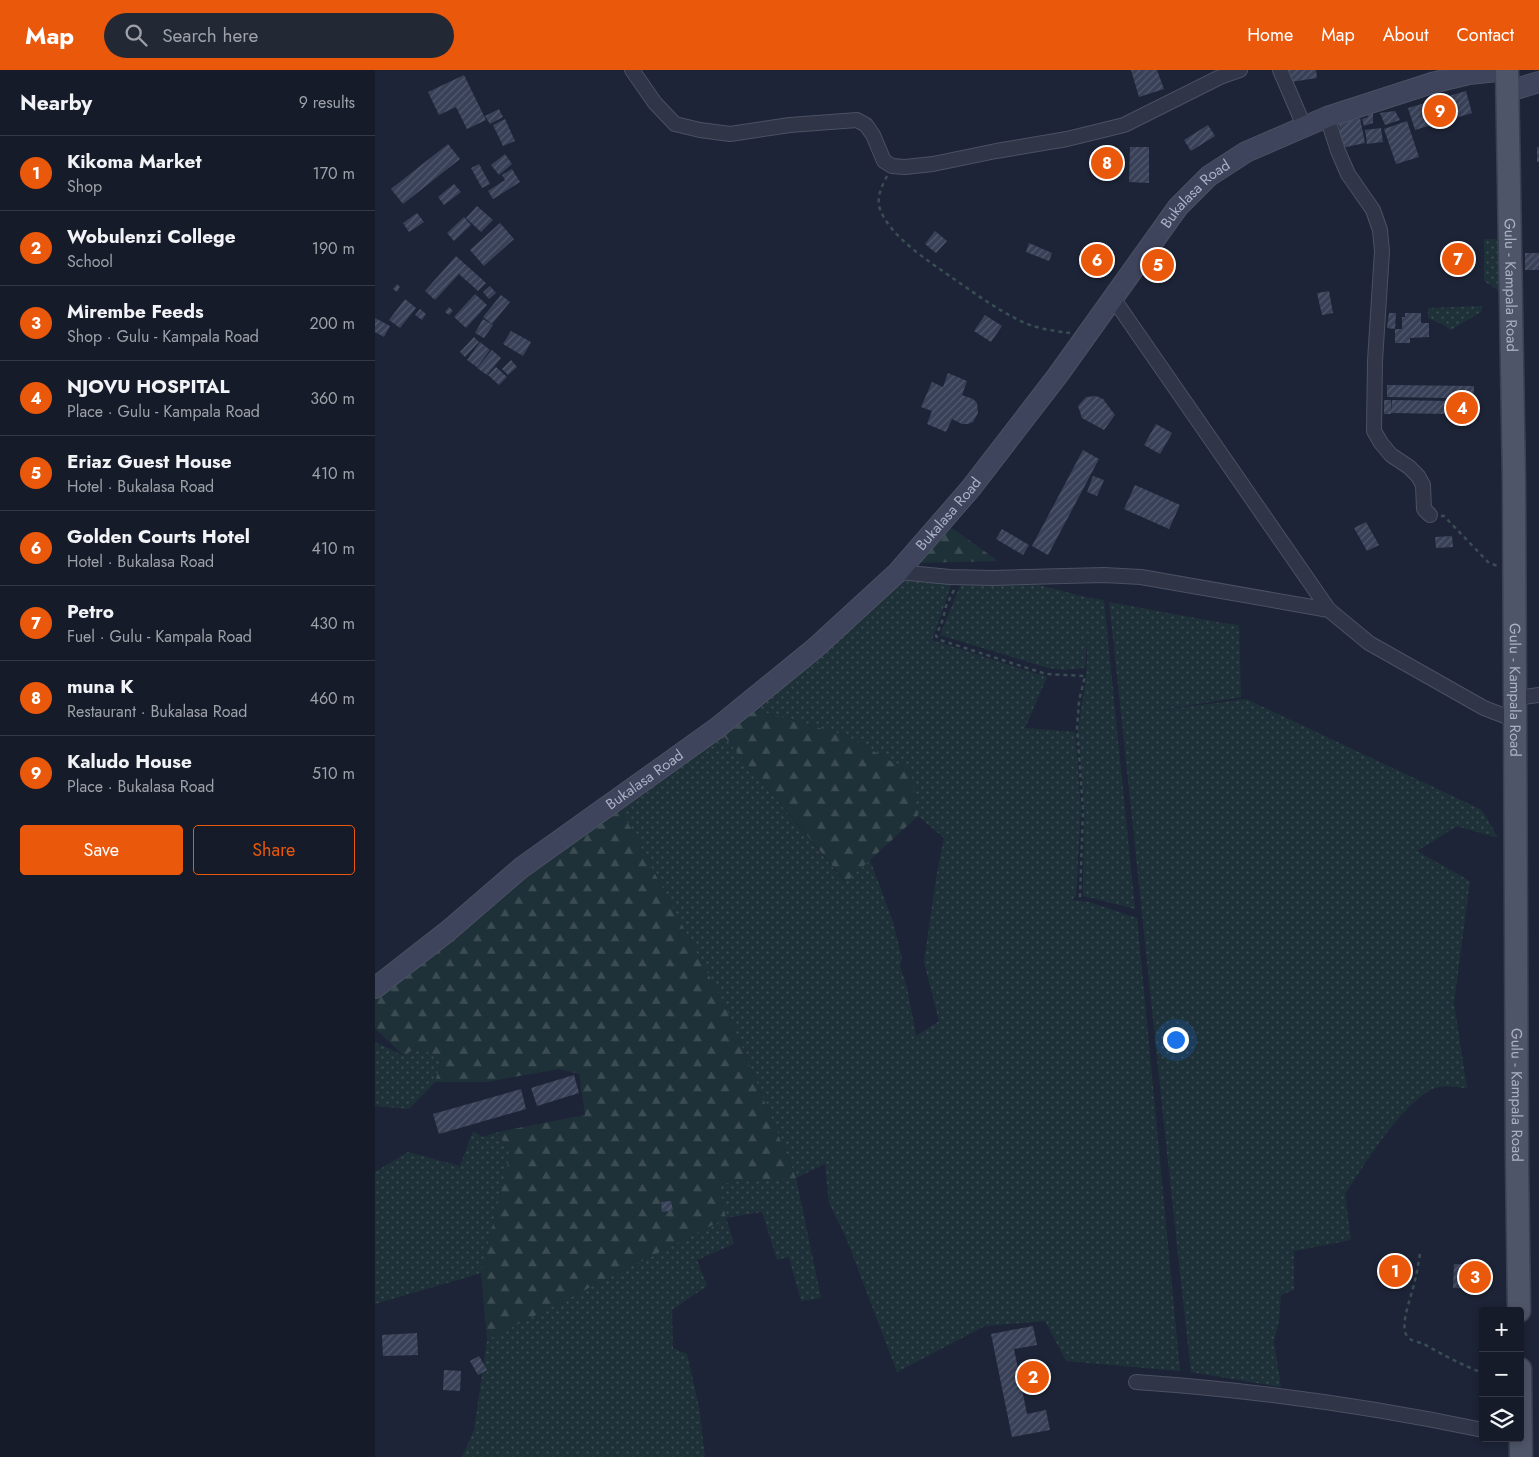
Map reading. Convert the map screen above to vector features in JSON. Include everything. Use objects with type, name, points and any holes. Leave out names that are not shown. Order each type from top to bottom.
[{"type":"main road","name":"Gulu - Kampala Road","points":[[1507,77],[1514,471],[1519,1307]]},
{"type":"main road","points":[[1520,1397],[1521,1444]]},
{"type":"street","points":[[632,70],[655,103],[675,124],[730,134],[790,125],[857,120],[866,125],[873,135],[884,161],[892,166],[905,167],[933,164],[1067,139],[1124,125],[1220,76],[1240,70]]},
{"type":"street","points":[[1280,70],[1304,126]]},
{"type":"street","name":"Bukalasa Road","points":[[375,988],[448,931],[521,868],[717,728],[814,649],[898,572],[971,488],[1058,374],[1178,207],[1209,176],[1246,152],[1304,126],[1432,83],[1469,74],[1539,82]]},
{"type":"street","points":[[1327,117],[1338,151],[1349,174],[1373,210],[1380,230],[1382,251],[1375,362],[1374,431],[1381,444],[1391,455],[1409,467],[1418,476],[1423,485],[1424,509],[1430,515]]},
{"type":"street","points":[[1113,298],[1329,610],[1369,643],[1484,708],[1515,720]]},
{"type":"street","points":[[898,572],[992,578],[1104,575],[1141,577],[1329,610]]},
{"type":"street","points":[[1516,698],[1539,695]]},
{"type":"street","points":[[1136,1382],[1205,1386],[1323,1402],[1428,1418],[1479,1429]]},
{"type":"path","points":[[892,166],[881,187],[880,208],[887,221],[914,250],[1001,311],[1042,328],[1085,336]]},
{"type":"path","points":[[1430,515],[1444,516],[1489,563],[1505,567]]},
{"type":"path","points":[[956,577],[954,592],[946,606],[937,637],[941,640],[1046,674],[1085,676],[1079,701],[1077,728],[1083,810],[1080,898]]},
{"type":"path","points":[[1420,1254],[1414,1286],[1407,1309],[1405,1325],[1407,1337],[1479,1371]]},
{"type":"green space","points":[[1484,239],[1503,239],[1503,290],[1498,290],[1484,281]]},
{"type":"green space","points":[[1482,306],[1481,312],[1451,330],[1428,318],[1428,308]]},
{"type":"green space","points":[[949,526],[998,561],[912,563]]},
{"type":"green space","points":[[892,578],[952,583],[932,640],[1047,677],[1025,728],[1075,732],[1081,809],[1076,896],[1072,900],[1089,902],[1137,918],[1180,1371],[1066,1361],[1045,1321],[985,1326],[897,1372],[845,1235],[829,1203],[825,1164],[796,1178],[821,1298],[801,1301],[789,1257],[777,1260],[762,1212],[726,1218],[718,1184],[796,1177],[724,1004],[621,810],[717,728],[845,882],[870,860],[893,922],[902,958],[900,966],[907,987],[916,1036],[939,1021],[924,962],[936,878],[944,838],[918,816],[910,768],[894,763],[847,736],[746,707]]},
{"type":"green space","points":[[962,581],[1035,584],[1104,600],[1135,909],[1083,896],[1084,809],[1078,729],[1086,679],[1088,628],[1085,668],[1065,670],[1048,668],[940,635]]},
{"type":"green space","points":[[1109,602],[1239,625],[1241,697],[1155,711],[1246,699],[1482,810],[1498,838],[1457,826],[1417,851],[1470,881],[1454,1003],[1467,1088],[1442,1086],[1427,1092],[1400,1117],[1374,1150],[1345,1194],[1351,1240],[1294,1251],[1294,1290],[1281,1295],[1279,1321],[1274,1341],[1281,1387],[1191,1372]]},
{"type":"green space","points":[[746,707],[847,736],[894,763],[910,767],[918,816],[846,882],[717,728]]},
{"type":"green space","points":[[621,810],[724,1004],[796,1178],[718,1184],[726,1218],[487,1340],[481,1273],[510,1155],[498,1132],[585,1115],[579,1074],[559,1069],[486,1082],[435,1082],[442,1058],[416,1047],[404,1056],[375,1028],[375,996],[535,865]]},
{"type":"green space","points":[[375,1042],[404,1056],[416,1047],[442,1058],[435,1082],[409,1109],[375,1106]]},
{"type":"green space","points":[[473,1131],[482,1137],[498,1132],[510,1155],[481,1273],[375,1304],[375,1172],[408,1152],[460,1166]]},
{"type":"green space","points":[[726,1218],[734,1244],[697,1260],[707,1286],[672,1310],[673,1348],[687,1354],[699,1407],[705,1457],[462,1457],[474,1430],[487,1340]]},
{"type":"building","points":[[1131,70],[1157,70],[1164,89],[1139,97]]},
{"type":"building","points":[[1289,70],[1316,70],[1317,78],[1291,82]]},
{"type":"building","points":[[464,75],[486,120],[467,129],[456,107],[439,115],[428,92]]},
{"type":"building","points":[[1466,91],[1472,113],[1415,130],[1408,108]]},
{"type":"building","points":[[499,109],[503,117],[490,124],[485,116]]},
{"type":"building","points":[[1395,111],[1400,120],[1385,125],[1380,113]]},
{"type":"building","points":[[1368,113],[1373,113],[1373,123],[1364,126],[1362,119],[1368,117]]},
{"type":"building","points":[[1360,118],[1365,143],[1342,148],[1336,131],[1340,130],[1339,124]]},
{"type":"building","points":[[505,119],[515,141],[503,146],[493,125]]},
{"type":"building","points":[[1407,121],[1419,157],[1396,164],[1384,129]]},
{"type":"building","points":[[1208,125],[1215,136],[1191,151],[1184,140]]},
{"type":"building","points":[[1381,128],[1383,142],[1367,144],[1365,130]]},
{"type":"building","points":[[448,144],[460,159],[403,204],[391,189]]},
{"type":"building","points":[[1130,147],[1149,147],[1149,183],[1129,182]]},
{"type":"building","points":[[1537,147],[1539,147],[1539,162],[1537,162]]},
{"type":"building","points":[[1119,148],[1121,176],[1096,178],[1094,150]]},
{"type":"building","points":[[505,154],[512,164],[499,175],[491,165]]},
{"type":"building","points":[[479,164],[490,184],[482,188],[471,168]]},
{"type":"building","points":[[512,169],[520,182],[493,199],[488,191],[505,180],[502,175]]},
{"type":"building","points":[[454,184],[461,192],[444,205],[438,197]]},
{"type":"building","points":[[477,206],[493,220],[481,232],[466,218]]},
{"type":"building","points":[[417,213],[424,222],[409,232],[403,223]]},
{"type":"building","points":[[464,217],[471,225],[454,241],[447,233]]},
{"type":"building","points":[[500,223],[514,239],[484,266],[470,250]]},
{"type":"building","points":[[935,231],[947,241],[936,253],[925,244]]},
{"type":"building","points":[[1029,243],[1052,253],[1049,261],[1026,252]]},
{"type":"building","points":[[1442,252],[1472,252],[1472,266],[1442,266]]},
{"type":"building","points":[[1525,253],[1539,253],[1539,270],[1525,270]]},
{"type":"building","points":[[456,256],[486,283],[478,291],[459,274],[435,300],[425,291]]},
{"type":"building","points":[[397,284],[400,287],[397,292],[393,289]]},
{"type":"building","points":[[490,286],[496,293],[489,299],[483,292]]},
{"type":"building","points":[[1329,291],[1333,313],[1322,315],[1317,293]]},
{"type":"building","points":[[475,294],[487,305],[466,328],[454,317]]},
{"type":"building","points":[[501,295],[510,302],[492,324],[483,317]]},
{"type":"building","points":[[405,299],[416,308],[400,328],[389,320]]},
{"type":"building","points":[[449,307],[453,311],[449,315],[445,312]]},
{"type":"building","points":[[420,309],[426,314],[422,320],[415,315]]},
{"type":"building","points":[[1389,313],[1396,313],[1395,329],[1387,328]]},
{"type":"building","points":[[1405,313],[1421,313],[1421,323],[1429,323],[1429,337],[1410,338],[1410,343],[1395,343],[1395,329],[1402,329],[1402,317],[1405,317]]},
{"type":"building","points":[[985,315],[1002,326],[991,342],[974,331]]},
{"type":"building","points":[[375,318],[390,326],[384,337],[375,332]]},
{"type":"building","points":[[483,319],[493,325],[484,338],[475,333]]},
{"type":"building","points":[[511,331],[531,342],[523,356],[503,344]]},
{"type":"building","points":[[474,337],[479,342],[465,357],[460,352]]},
{"type":"building","points":[[480,342],[490,350],[477,367],[467,360]]},
{"type":"building","points":[[492,350],[501,358],[487,375],[477,368]]},
{"type":"building","points":[[511,360],[517,367],[508,375],[502,369]]},
{"type":"building","points":[[496,367],[507,377],[499,385],[488,375]]},
{"type":"building","points":[[948,373],[967,381],[962,395],[973,399],[977,403],[978,413],[973,422],[968,424],[962,424],[952,419],[946,432],[927,424],[932,411],[921,407],[932,382],[943,387]]},
{"type":"building","points":[[1387,385],[1474,386],[1473,416],[1450,415],[1450,400],[1447,398],[1387,397]]},
{"type":"building","points":[[1096,396],[1103,399],[1115,415],[1104,430],[1082,418],[1078,406],[1086,397]]},
{"type":"building","points":[[1384,400],[1391,400],[1391,414],[1384,414]]},
{"type":"building","points":[[1392,400],[1449,401],[1449,414],[1391,413]]},
{"type":"building","points":[[1156,424],[1172,433],[1160,454],[1144,445]]},
{"type":"building","points":[[1083,450],[1099,459],[1048,555],[1032,546]]},
{"type":"building","points":[[1093,476],[1104,480],[1097,496],[1087,492]]},
{"type":"building","points":[[1135,485],[1180,505],[1169,529],[1124,509]]},
{"type":"building","points":[[1366,522],[1379,545],[1367,551],[1354,528]]},
{"type":"building","points":[[1002,529],[1029,545],[1023,555],[996,539]]},
{"type":"building","points":[[1452,536],[1453,547],[1436,548],[1435,537]]},
{"type":"building","points":[[574,1075],[579,1093],[537,1106],[531,1088]]},
{"type":"building","points":[[521,1089],[526,1109],[439,1134],[433,1114]]},
{"type":"building","points":[[671,1201],[673,1210],[662,1212],[661,1202]]},
{"type":"building","points":[[1454,1264],[1482,1265],[1482,1289],[1453,1288]]},
{"type":"building","points":[[1033,1326],[1037,1345],[1014,1349],[1027,1414],[1046,1410],[1050,1430],[1012,1437],[991,1334]]},
{"type":"building","points":[[417,1333],[418,1355],[383,1356],[382,1335]]},
{"type":"building","points":[[479,1356],[487,1370],[478,1375],[470,1361]]},
{"type":"building","points":[[444,1370],[461,1371],[460,1391],[443,1390]]},
{"type":"place","name":"Kaludo House","points":[[1440,111]]},
{"type":"place","name":"muna K","points":[[1107,163]]},
{"type":"place","name":"Petro","points":[[1458,259]]},
{"type":"place","name":"Golden Courts Hotel","points":[[1097,260]]},
{"type":"place","name":"Eriaz Guest House","points":[[1158,265]]},
{"type":"place","name":"NJOVU HOSPITAL","points":[[1462,408]]},
{"type":"place","name":"Kikoma Market","points":[[1395,1271]]},
{"type":"place","name":"Mirembe Feeds","points":[[1475,1277]]},
{"type":"place","name":"Wobulenzi College","points":[[1033,1377]]}]
